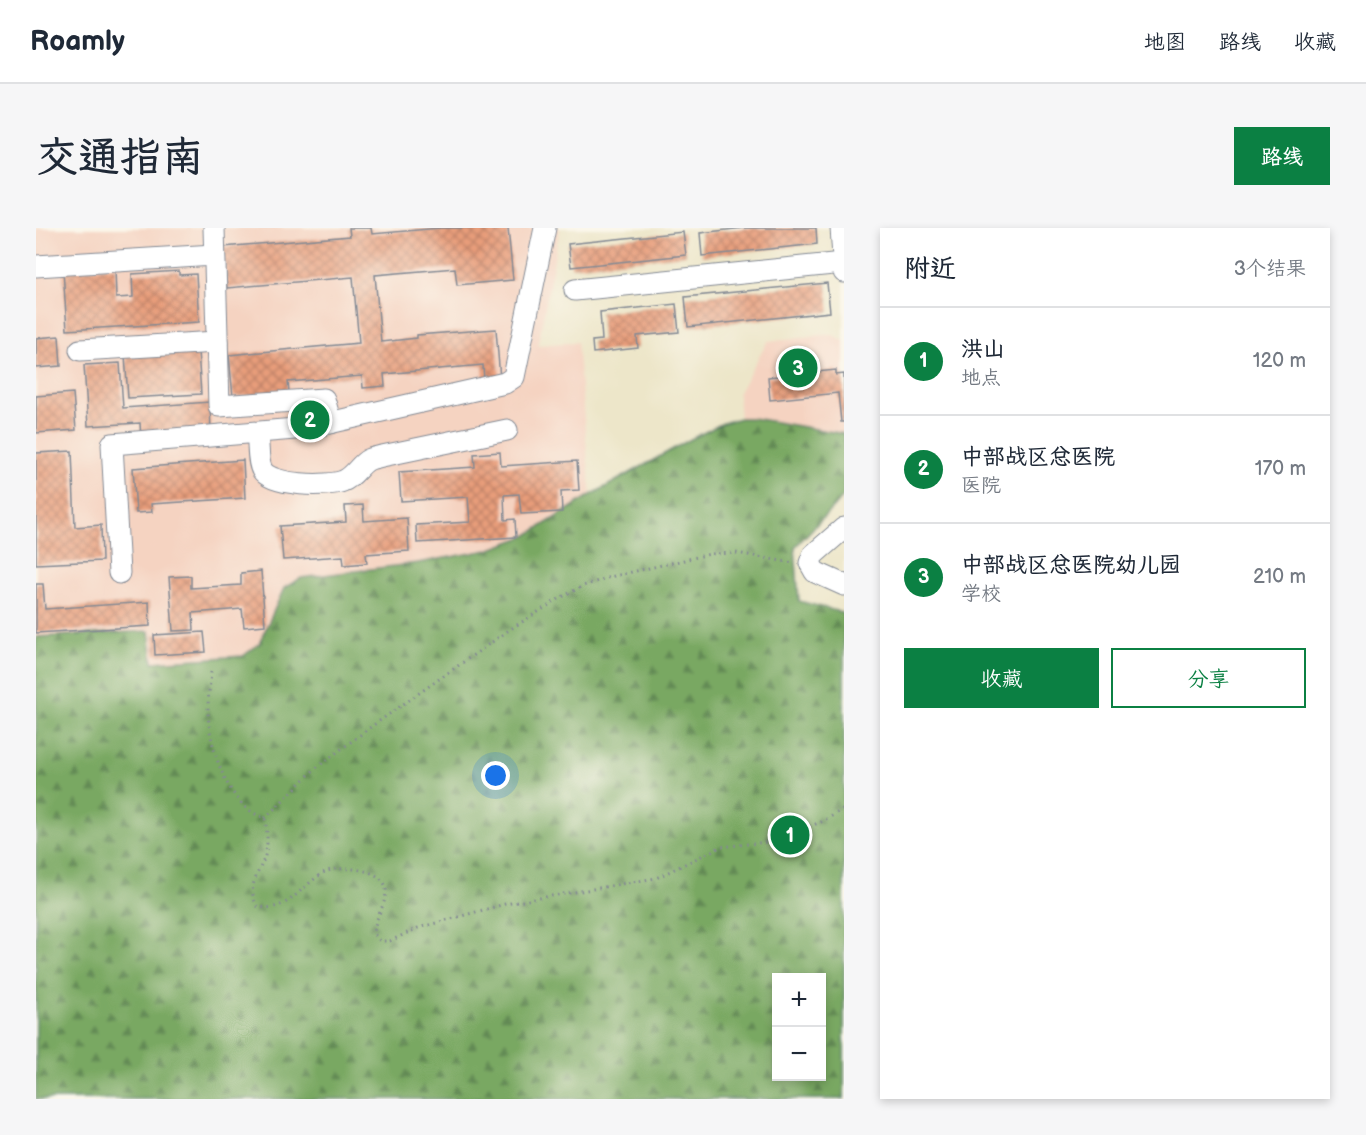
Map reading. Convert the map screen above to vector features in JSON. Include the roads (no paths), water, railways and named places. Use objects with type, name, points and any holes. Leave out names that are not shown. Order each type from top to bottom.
[{"type":"lane","points":[[214,228],[219,406],[324,399],[331,423]]},
{"type":"lane","points":[[119,573],[112,444],[307,428],[505,383],[514,377],[545,228]]},
{"type":"lane","points":[[841,228],[844,272]]},
{"type":"lane","points":[[36,266],[214,255]]},
{"type":"lane","points":[[575,290],[843,262]]},
{"type":"lane","points":[[80,350],[217,342]]},
{"type":"lane","points":[[257,433],[261,468],[267,475],[291,483],[321,483],[347,480],[367,460],[507,430]]},
{"type":"lane","points":[[844,528],[813,555],[810,563],[814,572],[844,585]]},
{"type":"place","name":"中部战区总医院幼儿园","points":[[798,368]]},
{"type":"place","name":"中部战区总医院","points":[[310,420]]},
{"type":"place","name":"洪山","points":[[790,835]]}]
